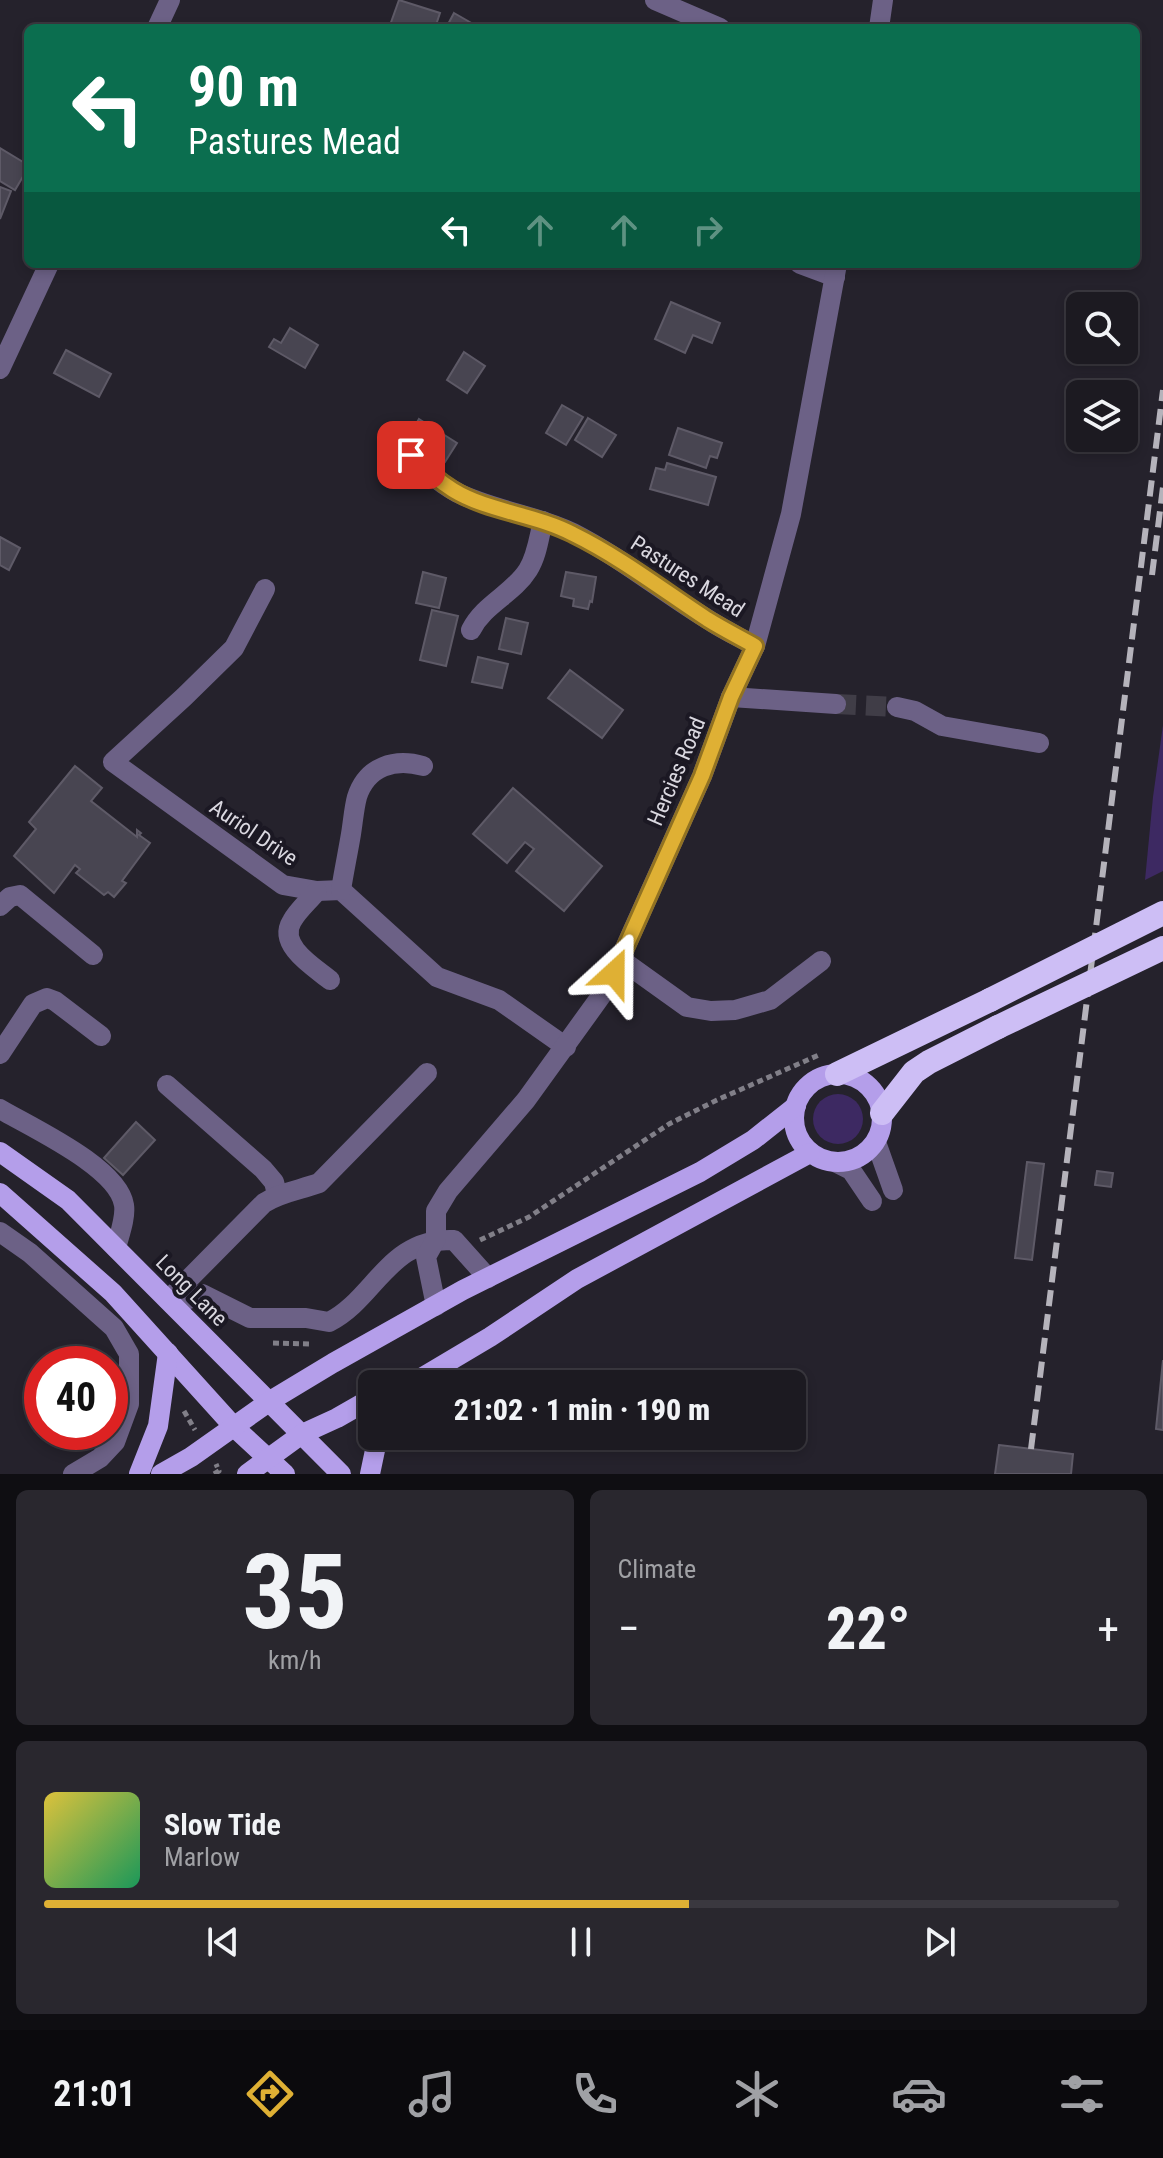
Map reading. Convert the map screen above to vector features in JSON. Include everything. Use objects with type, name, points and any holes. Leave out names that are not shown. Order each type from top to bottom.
[{"type":"highway","points":[[837,1074],[1163,913]]},
{"type":"highway","points":[[882,1113],[914,1072],[929,1062],[1163,948]]},
{"type":"main road","points":[[837,1074],[853,1077],[867,1085],[877,1097],[882,1128],[876,1142],[866,1153],[852,1161],[837,1163],[823,1160],[810,1153],[799,1140],[794,1123],[796,1106],[804,1090],[819,1078],[837,1074]]},
{"type":"main road","points":[[161,1474],[235,1428],[270,1401],[436,1306],[700,1172],[753,1140],[796,1106]]},
{"type":"main road","name":"Long Lane","points":[[0,1152],[68,1200],[341,1474]]},
{"type":"main road","points":[[435,1370],[577,1279],[810,1153]]},
{"type":"main road","points":[[0,1193],[113,1293],[235,1428],[285,1474]]},
{"type":"main road","points":[[139,1474],[158,1426],[168,1353]]},
{"type":"main road","points":[[247,1474],[302,1434],[358,1406]]},
{"type":"main road","points":[[370,1474],[375,1450]]},
{"type":"street","points":[[159,24],[170,0]]},
{"type":"street","points":[[655,0],[711,24]]},
{"type":"street","points":[[880,24],[883,0]]},
{"type":"street","points":[[0,369],[47,268]]},
{"type":"street","name":"Hercies Road","points":[[436,1306],[426,1257],[436,1239],[436,1211],[448,1191],[526,1100],[601,996],[702,776],[731,697],[755,646],[791,514],[836,271]]},
{"type":"street","name":"Pastures Mead","points":[[389,433],[433,476],[455,491],[478,502],[573,533],[755,646]]},
{"type":"street","points":[[471,630],[484,611],[530,568],[543,521]]},
{"type":"street","name":"Auriol Drive","points":[[265,589],[234,648],[113,762],[283,885],[317,891],[341,890]]},
{"type":"street","points":[[731,697],[836,704]]},
{"type":"street","points":[[897,707],[915,711],[942,726],[1039,743]]},
{"type":"street","points":[[423,766],[392,763],[377,770],[366,781],[357,797],[341,890],[437,977],[499,1000],[566,1047]]},
{"type":"street","points":[[317,891],[290,923],[287,937],[293,948],[330,980]]},
{"type":"street","points":[[0,906],[10,897],[20,895],[93,955]]},
{"type":"street","points":[[620,959],[687,1007],[711,1011],[749,1007],[770,1000],[821,961]]},
{"type":"street","points":[[0,1054],[33,1004],[47,998],[101,1036]]},
{"type":"street","points":[[170,1302],[264,1203],[277,1194],[319,1183],[427,1073]]},
{"type":"street","points":[[167,1085],[263,1169],[274,1182],[277,1194]]},
{"type":"street","points":[[0,1109],[93,1164],[118,1188],[125,1207],[116,1248]]},
{"type":"street","points":[[876,1142],[893,1190]]},
{"type":"street","points":[[837,1163],[851,1170],[872,1201]]},
{"type":"street","points":[[0,1232],[30,1253],[114,1328],[129,1354],[129,1404],[120,1430],[110,1450],[73,1474]]},
{"type":"street","points":[[170,1302],[202,1294],[250,1318],[306,1318],[329,1322],[346,1311],[384,1269],[415,1248],[436,1239],[454,1240],[488,1278]]},
{"type":"street","points":[[114,1328],[130,1312]]},
{"type":"path","points":[[476,1242],[529,1217],[669,1124],[826,1052]]},
{"type":"path","points":[[181,1406],[195,1430]]},
{"type":"shaded area","points":[[1163,725],[1163,871],[1145,880],[1153,797]]},
{"type":"shaded area","points":[[838,1094],[855,1102],[863,1119],[855,1136],[838,1144],[821,1136],[813,1119],[821,1102]]},
{"type":"building","points":[[399,0],[440,13],[436,24],[390,24]]},
{"type":"building","points":[[454,13],[473,24],[448,24]]},
{"type":"building","points":[[0,148],[24,163],[24,175],[15,190],[0,181]]},
{"type":"building","points":[[0,187],[11,191],[0,219]]},
{"type":"building","points":[[671,302],[720,323],[712,343],[693,335],[685,353],[655,339]]},
{"type":"building","points":[[290,328],[318,345],[305,368],[269,347],[274,339],[281,343]]},
{"type":"building","points":[[66,350],[111,374],[99,397],[54,373]]},
{"type":"building","points":[[464,352],[485,366],[467,393],[447,380]]},
{"type":"building","points":[[562,405],[583,417],[566,445],[546,433]]},
{"type":"building","points":[[588,418],[616,435],[602,457],[575,440]]},
{"type":"building","points":[[419,419],[457,443],[445,462],[406,441]]},
{"type":"building","points":[[678,428],[722,443],[717,458],[710,456],[706,468],[669,455]]},
{"type":"building","points":[[667,463],[716,477],[708,505],[650,489],[656,468],[665,470]]},
{"type":"building","points":[[0,537],[20,548],[9,570],[0,565]]},
{"type":"building","points":[[423,572],[446,578],[439,608],[416,603]]},
{"type":"building","points":[[566,572],[596,577],[588,609],[573,606],[574,599],[561,596]]},
{"type":"building","points":[[432,610],[458,616],[446,666],[420,660]]},
{"type":"building","points":[[506,618],[528,623],[521,654],[499,649]]},
{"type":"building","points":[[478,657],[508,664],[502,688],[472,682]]},
{"type":"building","points":[[570,670],[623,710],[602,738],[548,698]]},
{"type":"building","points":[[75,766],[102,788],[91,801],[137,837],[137,830],[150,843],[114,897],[108,892],[104,895],[76,873],[80,869],[75,865],[54,893],[14,856],[36,829],[29,822]]},
{"type":"building","points":[[513,788],[602,866],[564,911],[516,871],[534,849],[525,842],[507,863],[473,834]]},
{"type":"building","points":[[136,1122],[155,1140],[123,1175],[104,1158]]},
{"type":"building","points":[[1027,1162],[1044,1164],[1032,1260],[1015,1258]]},
{"type":"building","points":[[1097,1171],[1113,1173],[1111,1187],[1095,1185]]},
{"type":"building","points":[[1163,1360],[1163,1430],[1156,1429]]},
{"type":"building","points":[[999,1445],[1073,1454],[1071,1474],[995,1474]]},
{"type":"tunnel","points":[[836,704],[897,707]]},
{"type":"railway","points":[[1031,1449],[1163,390]]},
{"type":"railway","points":[[1152,575],[1163,487]]},
{"type":"route","points":[[411,455],[455,491],[478,502],[573,533],[755,646],[731,697],[702,776],[614,973]]}]
